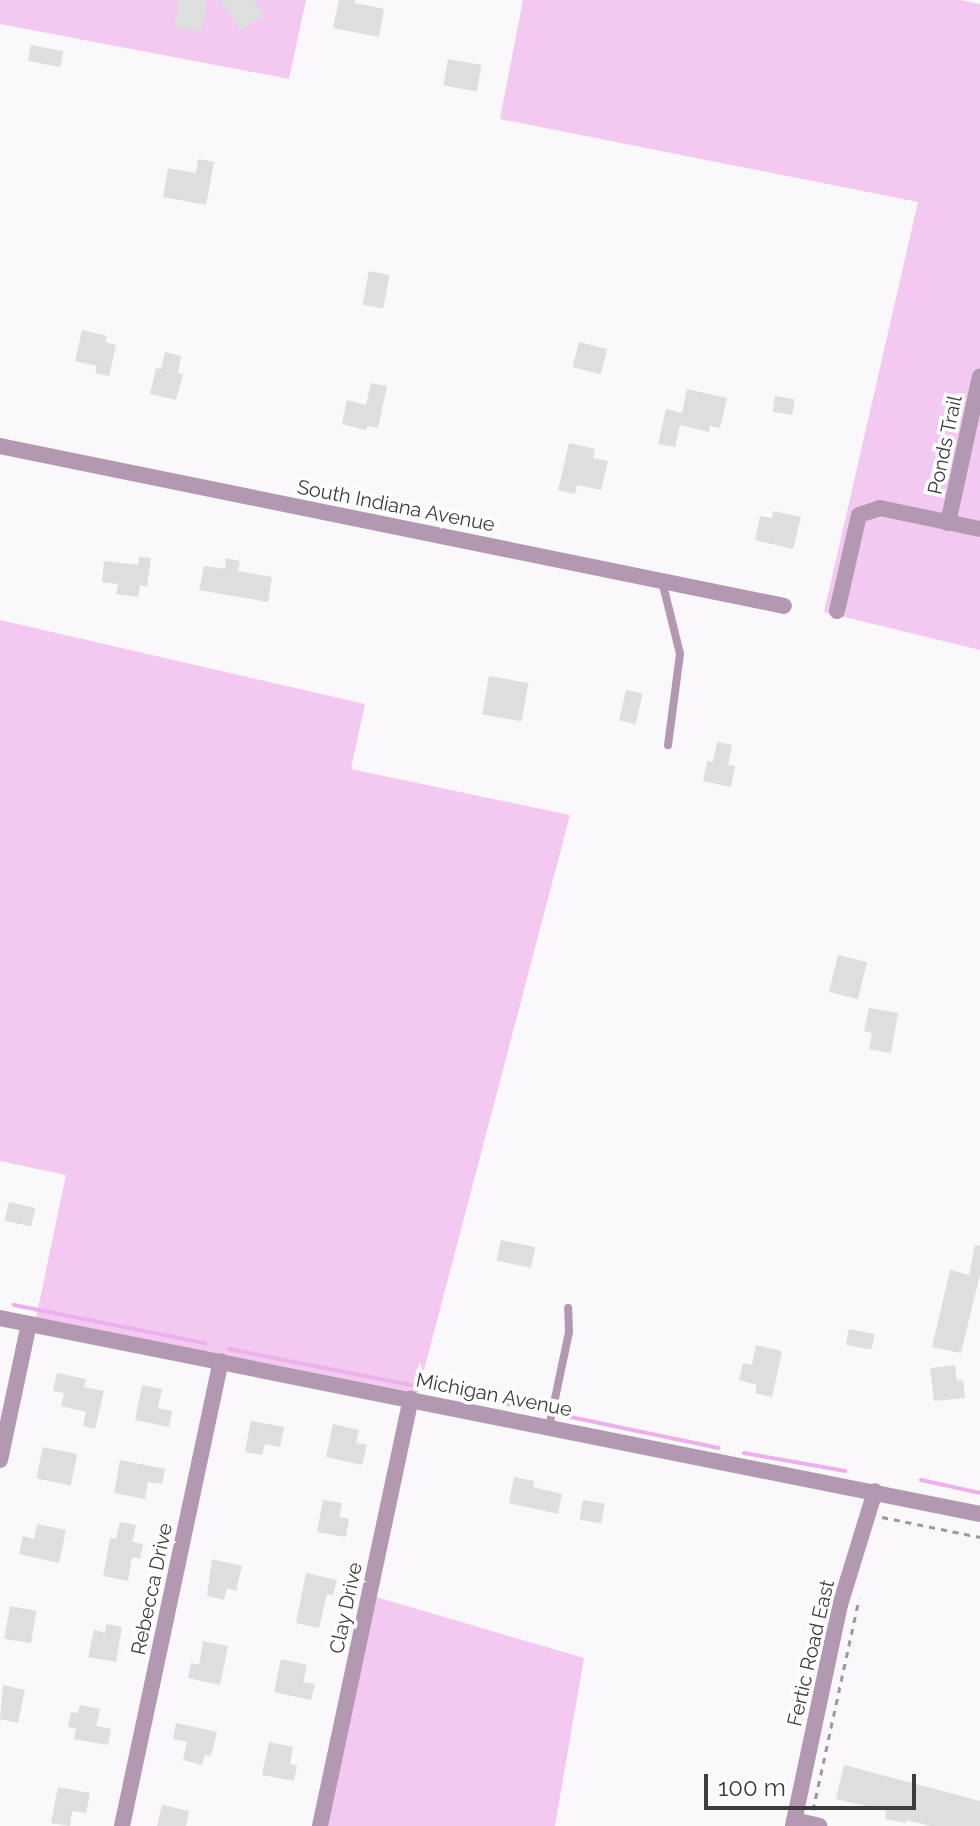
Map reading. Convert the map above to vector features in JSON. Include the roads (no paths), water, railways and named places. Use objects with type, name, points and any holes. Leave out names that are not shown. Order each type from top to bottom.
[{"type":"street","name":"Ponds Trail","points":[[948,523],[980,376]]},
{"type":"street","name":"South Indiana Avenue","points":[[0,446],[784,606]]},
{"type":"street","name":"Ponds Trail","points":[[837,611],[859,515],[880,508],[980,529]]},
{"type":"street","name":"Michigan Avenue","points":[[0,1318],[980,1514]]},
{"type":"street","points":[[0,1460],[29,1324]]},
{"type":"street","name":"Rebecca Drive","points":[[122,1826],[221,1361]]},
{"type":"street","name":"Clay Drive","points":[[320,1826],[411,1399]]},
{"type":"street","name":"Fertic Road East","points":[[804,1824],[840,1605],[875,1491]]},
{"type":"lane","points":[[661,581],[680,654],[668,745]]},
{"type":"lane","points":[[549,1427],[569,1332],[568,1308]]},
{"type":"waterway","points":[[14,1305],[205,1343]]},
{"type":"waterway","points":[[229,1349],[537,1410]]},
{"type":"waterway","points":[[561,1415],[719,1448]]},
{"type":"waterway","points":[[744,1453],[845,1471]]},
{"type":"waterway","points":[[921,1480],[980,1493]]}]
